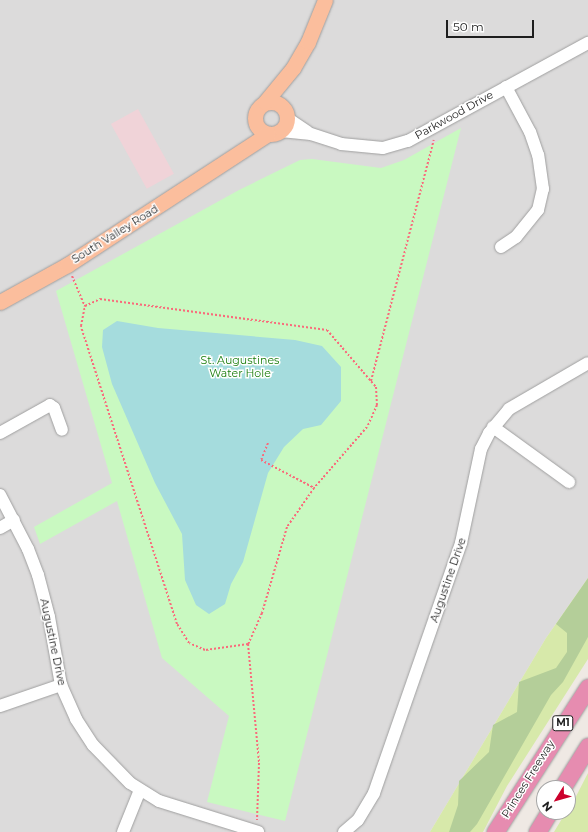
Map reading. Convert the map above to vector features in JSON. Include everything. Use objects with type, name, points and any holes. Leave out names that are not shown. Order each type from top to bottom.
[{"type":"highway","name":"Princes Freeway","points":[[495,832],[588,687]]},
{"type":"highway","points":[[567,780],[588,746]]},
{"type":"highway","points":[[537,832],[544,820]]},
{"type":"main road","name":"South Valley Road","points":[[228,163],[246,142],[255,125],[256,110],[265,102],[293,68],[308,42],[325,0]]},
{"type":"main road","name":"South Valley Road","points":[[0,302],[67,265],[274,133],[286,114],[285,90],[293,68]]},
{"type":"main road","points":[[265,102],[276,102],[286,114]]},
{"type":"main road","points":[[255,125],[261,131],[274,133]]},
{"type":"street","name":"Parkwood Drive","points":[[274,133],[311,134],[341,144],[382,148],[408,140],[588,43]]},
{"type":"street","points":[[501,247],[516,237],[538,210],[543,189],[538,155],[530,132],[506,87]]},
{"type":"street","name":"Parkwood Drive","points":[[286,114],[311,134]]},
{"type":"street","name":"Augustine Drive","points":[[344,832],[358,820],[374,793],[461,543],[481,449],[493,427],[509,409],[542,387],[588,363]]},
{"type":"street","points":[[0,433],[50,406],[54,408],[62,430]]},
{"type":"street","points":[[493,427],[569,482]]},
{"type":"street","name":"Augustine Drive","points":[[0,495],[14,520],[38,575],[49,616],[61,685],[76,719],[93,745],[111,766],[140,790],[159,801],[256,832]]},
{"type":"street","points":[[0,528],[14,520]]},
{"type":"street","points":[[0,706],[61,685]]},
{"type":"street","points":[[123,832],[140,790]]},
{"type":"path","points":[[371,381],[439,124]]},
{"type":"path","points":[[67,265],[85,306],[81,326],[177,624],[189,643],[205,650],[248,644]]},
{"type":"path","points":[[85,306],[100,299],[327,330],[376,387],[377,405],[367,427],[314,488],[287,527],[262,613],[248,644],[259,763],[256,832]]},
{"type":"path","points":[[268,444],[261,460],[314,488]]},
{"type":"shaded area","points":[[0,0],[588,0],[588,578],[546,638],[430,832],[0,832]]},
{"type":"shaded area","points":[[138,109],[174,174],[147,189],[111,124]]},
{"type":"green space","name":"St. Augustines Water Hole","points":[[461,128],[285,821],[207,802],[229,716],[162,658],[117,501],[40,544],[34,527],[112,483],[56,291],[239,190],[300,160],[312,159],[381,168],[404,160]]},
{"type":"green space","points":[[588,578],[588,659],[507,786],[483,832],[430,832],[546,638]]},
{"type":"green space","points":[[588,578],[588,637],[563,682],[551,695],[477,824],[470,832],[449,832],[458,805],[459,781],[489,752],[493,725],[517,712],[519,682],[556,668],[567,652],[567,633],[556,624]]},
{"type":"green space","points":[[588,773],[588,832],[554,832],[561,820],[576,820],[576,796]]},
{"type":"water","points":[[117,321],[158,328],[295,340],[322,346],[341,367],[341,401],[321,425],[303,429],[284,447],[268,473],[243,562],[231,584],[225,604],[209,614],[196,605],[185,580],[182,534],[155,483],[112,384],[102,347],[103,330]]}]
